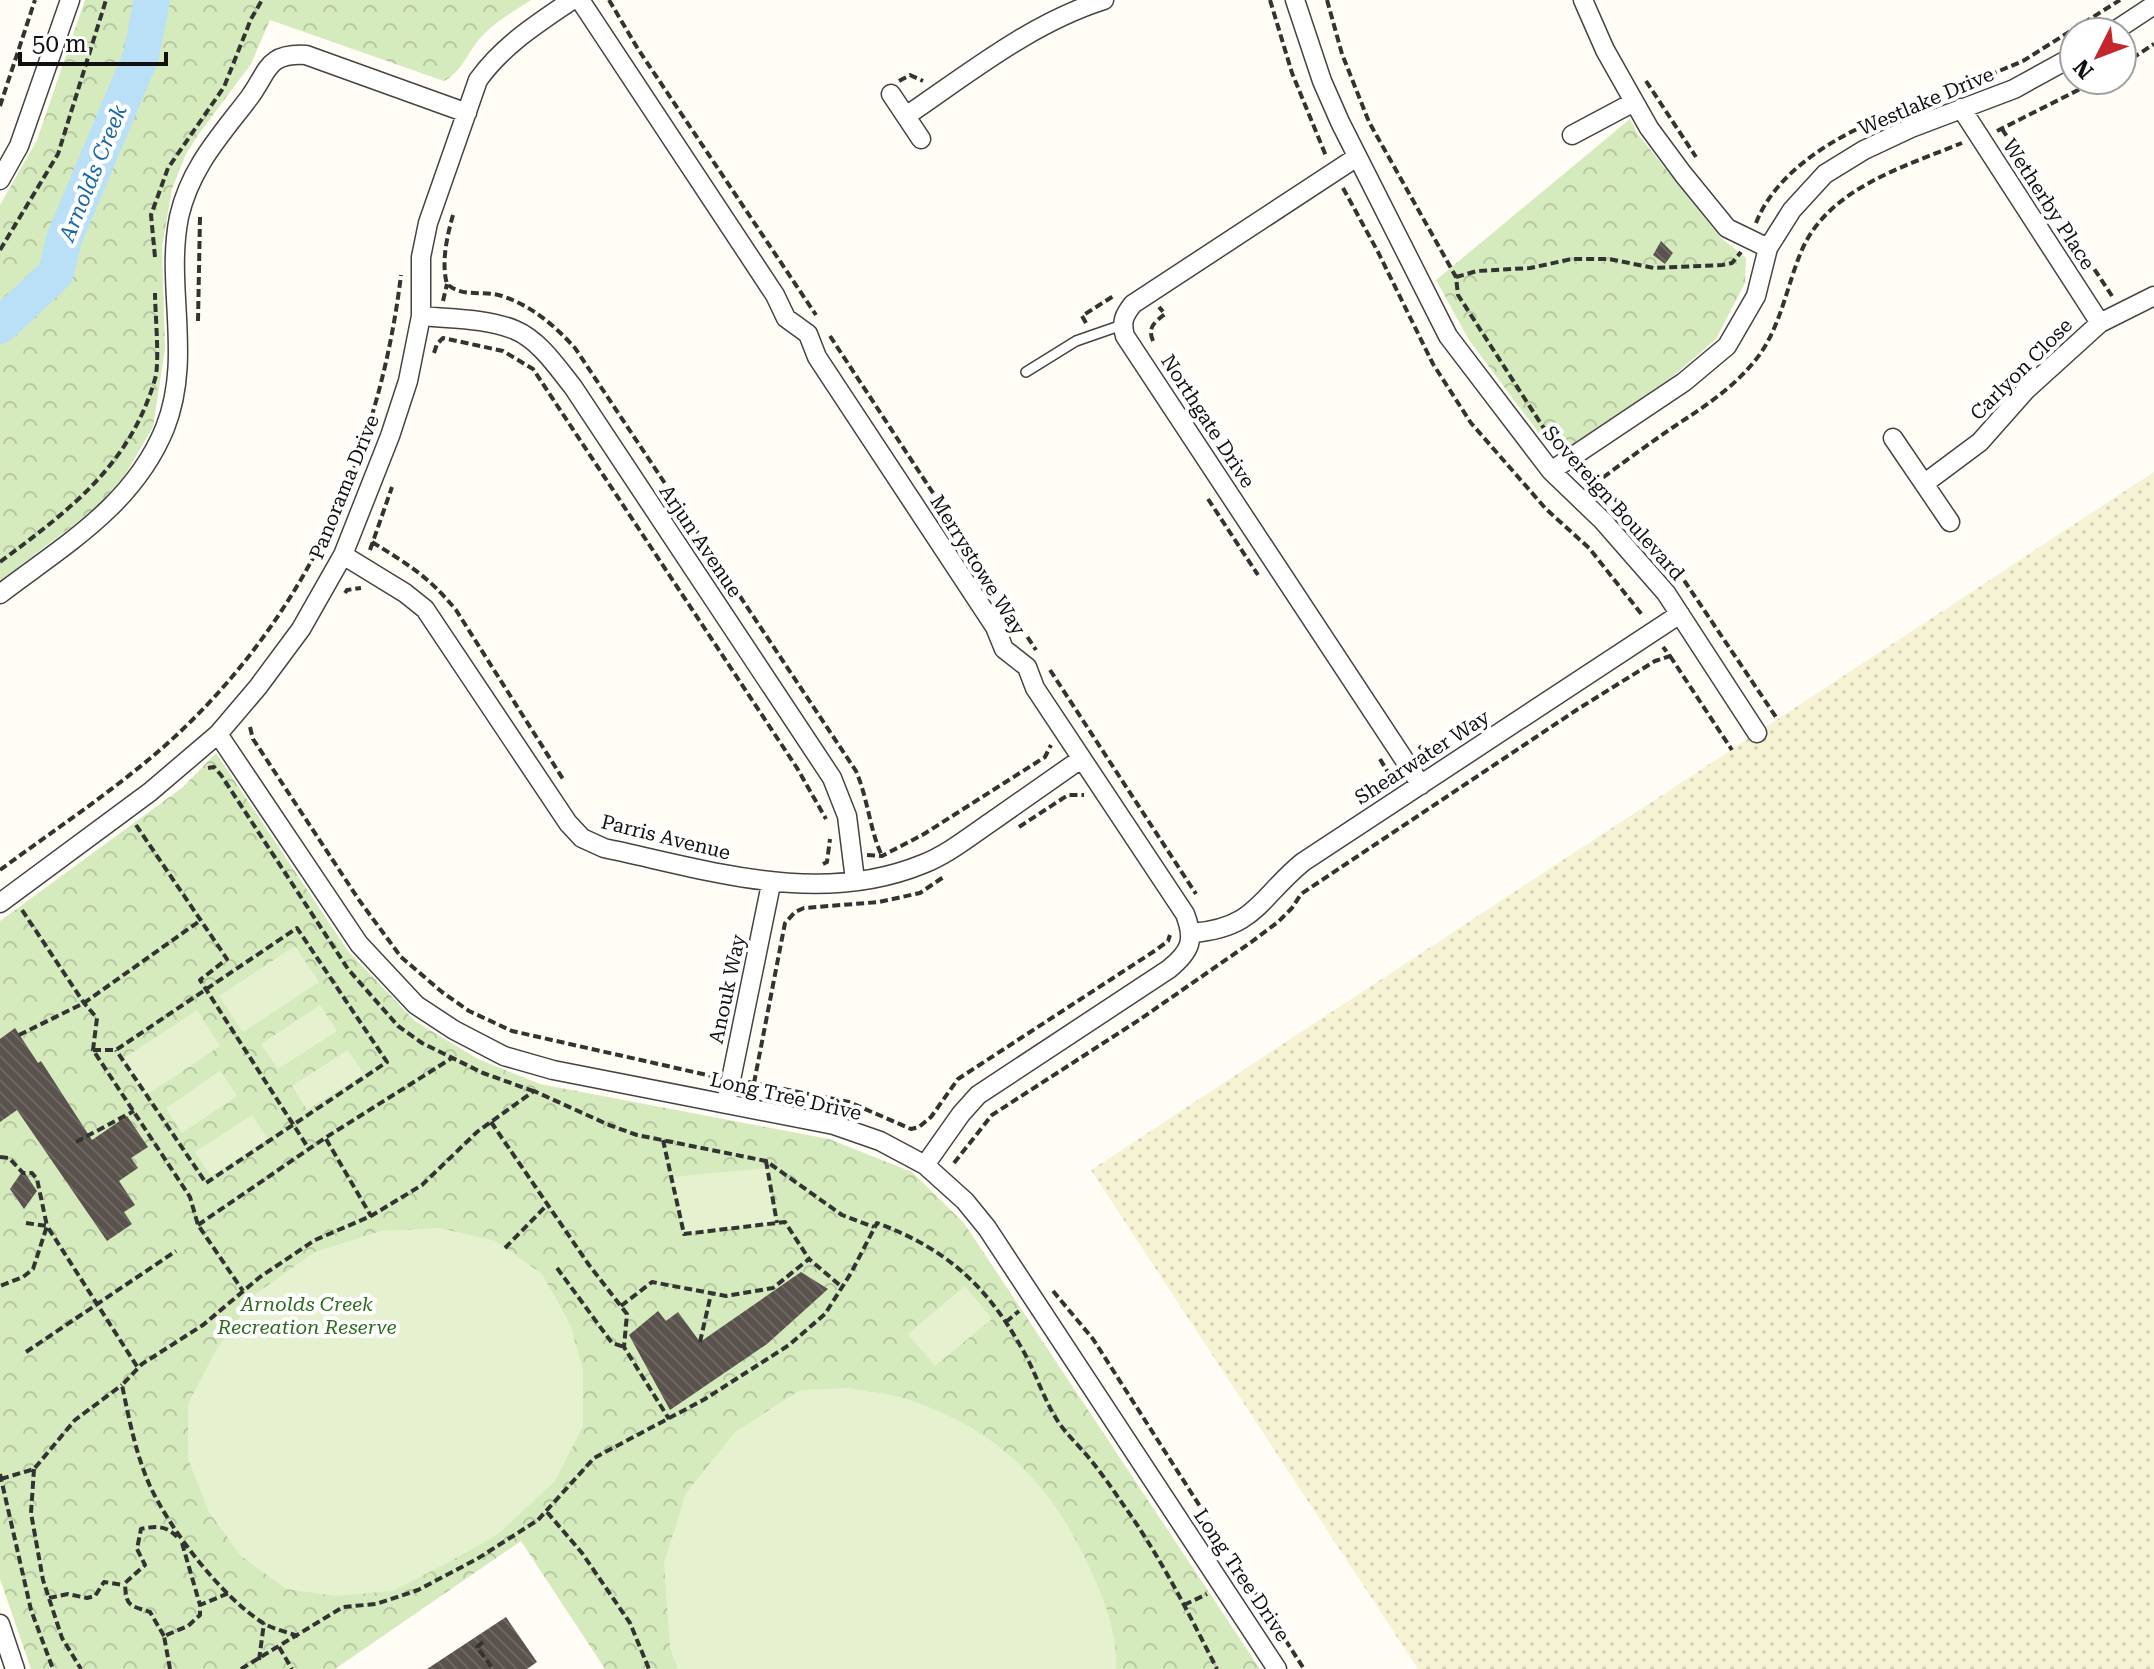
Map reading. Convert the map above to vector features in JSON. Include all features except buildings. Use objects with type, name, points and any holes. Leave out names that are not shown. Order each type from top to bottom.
[{"type":"street","points":[[0,180],[19,146],[70,0]]},
{"type":"street","name":"Panorama Drive","points":[[11,906],[218,734],[301,629],[343,555],[408,381],[421,316],[421,257],[428,223],[478,80],[492,60],[516,39],[572,0]]},
{"type":"street","name":"Merrystowe Way","points":[[580,0],[775,295],[786,318],[808,334],[817,357],[995,627],[1004,649],[1027,667],[1035,688],[1185,914],[1190,929]]},
{"type":"street","points":[[906,116],[1023,39],[1060,18],[1104,0]]},
{"type":"street","name":"Sovereign Boulevard","points":[[1295,0],[1322,81],[1448,336],[1551,471],[1621,541],[1680,614],[1757,733]]},
{"type":"street","points":[[1583,0],[1605,50],[1634,102],[1683,174],[1727,228],[1748,229],[1768,248]]},
{"type":"street","points":[[2137,16],[2154,5]]},
{"type":"street","points":[[0,594],[108,512],[133,485],[152,454],[165,426],[177,384],[176,248],[179,218],[186,194],[205,154],[251,96],[275,59],[289,54],[306,55],[467,113]]},
{"type":"street","name":"Westlake Drive","points":[[1551,471],[1684,382],[1727,346],[1756,296],[1768,248],[1792,210],[1825,174],[1864,150],[2014,89],[2058,65]]},
{"type":"street","points":[[891,94],[921,139]]},
{"type":"street","points":[[1572,135],[1634,102]]},
{"type":"street","name":"Wetherby Place","points":[[1961,108],[2100,323]]},
{"type":"street","points":[[1122,325],[1124,314],[1133,304],[1357,157]]},
{"type":"street","name":"Carlyon Close","points":[[1925,483],[1980,442],[2026,390],[2100,323],[2154,296]]},
{"type":"street","name":"Arjun Avenue","points":[[421,316],[476,321],[516,330],[548,355],[573,387],[832,778],[847,816],[855,880]]},
{"type":"street","name":"Northgate Drive","points":[[1122,325],[1125,336],[1421,785]]},
{"type":"street","points":[[1893,438],[1950,522]]},
{"type":"street","name":"Parris Avenue","points":[[343,555],[425,609],[568,823],[582,838],[604,848],[771,884],[818,886],[890,875],[949,851],[1081,759]]},
{"type":"street","name":"Shearwater Way","points":[[1190,929],[1230,927],[1252,913],[1303,862],[1680,614]]},
{"type":"street","name":"Long Tree Drive","points":[[218,734],[359,944],[416,1005],[454,1030],[504,1056],[553,1070],[834,1125],[880,1141],[925,1165],[965,1201],[987,1228],[1277,1669]]},
{"type":"street","name":"Anouk Way","points":[[726,1104],[722,1078],[771,884]]},
{"type":"street","points":[[925,1165],[978,1095],[1182,959],[1188,947],[1190,929]]},
{"type":"street","points":[[0,1624],[15,1669]]},
{"type":"lane","points":[[1026,372],[1076,341],[1122,325]]},
{"type":"path","points":[[0,106],[35,0]]},
{"type":"path","points":[[0,250],[58,154],[106,0]]},
{"type":"path","points":[[155,257],[151,215],[168,168],[224,87],[251,19],[262,0]]},
{"type":"path","points":[[609,0],[638,49],[1041,658]]},
{"type":"path","points":[[1270,0],[1292,73],[1333,172],[1378,252],[1433,364],[1471,423],[1546,509],[1589,548],[1656,631],[1732,750]]},
{"type":"path","points":[[1327,0],[1342,54],[1369,122],[1456,277],[1458,295],[1543,427],[1598,481],[1712,402],[1760,353],[1773,331],[1809,236],[1833,207],[1895,170],[2002,129],[2067,96]]},
{"type":"path","points":[[1644,77],[1696,157]]},
{"type":"path","points":[[2002,129],[2115,301]]},
{"type":"path","points":[[456,204],[446,241],[444,275],[447,284],[460,292],[499,295],[518,302],[556,327],[575,348],[856,771],[866,795],[876,843],[882,856]]},
{"type":"path","points":[[198,333],[199,219],[203,205]]},
{"type":"path","points":[[1456,277],[1477,271],[1530,268],[1572,259],[1609,259],[1654,268],[1722,265],[1737,259],[1748,229],[1759,215]]},
{"type":"path","points":[[0,870],[158,751],[192,719],[244,664],[301,582],[334,520],[359,458],[393,334],[402,262]]},
{"type":"path","points":[[0,562],[62,516],[97,483],[131,436],[156,377],[155,288]]},
{"type":"path","points":[[1150,293],[1165,314],[1151,325],[1153,342]]},
{"type":"path","points":[[1090,312],[1082,316],[1094,334]]},
{"type":"path","points":[[433,357],[437,344],[443,338],[503,351],[533,369],[815,798],[828,821],[830,839],[827,862]]},
{"type":"path","points":[[358,587],[393,485]]},
{"type":"path","points":[[1203,492],[1260,579]]},
{"type":"path","points":[[372,542],[429,579],[456,610],[566,783]]},
{"type":"path","points":[[339,601],[347,590],[358,587],[371,590]]},
{"type":"path","points":[[954,1163],[992,1115],[1139,1020],[1250,943],[1278,922],[1301,894],[1655,661],[1670,656]]},
{"type":"path","points":[[1050,671],[1199,898]]},
{"type":"path","points":[[252,719],[249,730],[253,739],[359,900],[401,957],[469,1011],[512,1031],[722,1078],[849,1102],[911,1129],[919,1127],[931,1117],[958,1079],[1156,950],[1168,941],[1173,930],[1190,929]]},
{"type":"path","points":[[817,867],[852,855],[882,856],[924,834],[1045,757],[1051,746],[1047,739]]},
{"type":"path","points":[[1418,746],[1434,753],[1449,747],[1469,781]]},
{"type":"path","points":[[1377,756],[1392,779],[1387,788]]},
{"type":"path","points":[[200,769],[214,767],[221,775],[348,969],[398,1026],[422,1043],[483,1073],[637,1135],[766,1161],[842,1215],[874,1227]]},
{"type":"path","points":[[1010,834],[1068,795],[1080,793],[1090,798]]},
{"type":"path","points":[[138,819],[134,822],[227,959],[200,980],[309,1149]]},
{"type":"path","points":[[754,1083],[785,923],[795,912],[804,908],[879,902],[920,893],[946,876]]},
{"type":"path","points":[[11,906],[97,1018],[93,1050],[190,1197],[198,1225],[243,1291]]},
{"type":"path","points":[[19,1035],[84,1003],[201,920]]},
{"type":"path","points":[[93,1050],[116,1050],[297,928],[387,1062],[206,1183],[116,1050]]},
{"type":"path","points":[[198,1225],[325,1138],[452,1058]]},
{"type":"path","points":[[715,1062],[722,1078]]},
{"type":"path","points":[[81,1669],[62,1638],[43,1580],[31,1513],[34,1469],[75,1420],[122,1385],[138,1368],[203,1325],[243,1291],[315,1240],[371,1216],[422,1185],[491,1122],[534,1091]]},
{"type":"path","points":[[76,1142],[134,1111]]},
{"type":"path","points":[[491,1122],[589,1265],[627,1314],[624,1347],[669,1419]]},
{"type":"path","points":[[919,1127],[953,1154],[954,1163],[963,1174]]},
{"type":"path","points":[[325,1138],[371,1216]]},
{"type":"path","points":[[663,1140],[684,1234],[785,1222],[809,1259],[842,1287]]},
{"type":"path","points":[[0,1157],[9,1158],[23,1173],[32,1173],[37,1179],[47,1226],[138,1368]]},
{"type":"path","points":[[766,1161],[777,1223]]},
{"type":"path","points":[[505,1248],[548,1204]]},
{"type":"path","points":[[26,1223],[47,1226]]},
{"type":"path","points":[[241,1669],[343,1607],[376,1604],[418,1590],[477,1559],[547,1512],[594,1458],[705,1399],[789,1345],[825,1314],[877,1223],[914,1237],[952,1261],[976,1284],[1022,1348],[1042,1396],[1061,1426],[1093,1464],[1157,1555],[1217,1669]]},
{"type":"path","points":[[0,1286],[23,1277],[33,1269],[47,1226]]},
{"type":"path","points":[[26,1352],[176,1251]]},
{"type":"path","points":[[621,1306],[652,1282],[726,1296],[773,1288],[809,1259]]},
{"type":"path","points":[[557,1268],[612,1343],[624,1347]]},
{"type":"path","points":[[1051,1289],[1093,1339],[1304,1669]]},
{"type":"path","points":[[700,1342],[711,1293]]},
{"type":"path","points":[[122,1385],[131,1427],[150,1485],[182,1542],[200,1605],[200,1615],[188,1626],[164,1636]]},
{"type":"path","points":[[34,1469],[0,1476],[31,1610],[53,1669]]},
{"type":"path","points":[[547,1512],[582,1553],[630,1623],[649,1669]]},
{"type":"path","points":[[49,1598],[68,1594],[87,1598],[99,1592],[104,1582],[123,1586],[145,1565],[137,1549],[141,1529],[158,1526],[171,1530],[229,1593],[264,1623],[298,1636]]},
{"type":"path","points":[[125,1583],[126,1600],[130,1606],[150,1612],[164,1636],[170,1669]]},
{"type":"path","points":[[200,1605],[229,1593]]},
{"type":"path","points":[[259,1660],[264,1623]]},
{"type":"path","points":[[483,1642],[477,1647],[493,1669]]},
{"type":"path","points":[[279,1647],[292,1669]]},
{"type":"shaded area","points":[[2154,472],[2154,1669],[1418,1669],[1091,1170]]},
{"type":"green space","points":[[85,0],[531,0],[485,33],[456,72],[444,81],[270,20],[251,64],[198,135],[186,154],[172,189],[162,247],[165,349],[153,427],[125,475],[96,508],[0,581],[0,205],[37,140]]},
{"type":"green space","points":[[1630,119],[1637,133],[1720,237],[1746,258],[1745,283],[1716,339],[1671,378],[1570,447],[1544,440],[1469,340],[1436,280]]},
{"type":"green space","name":"Arnolds Creek Recreation Reserve","points":[[216,753],[348,951],[415,1021],[478,1059],[540,1084],[829,1139],[912,1172],[964,1223],[1260,1669],[605,1669],[521,1541],[335,1669],[31,1669],[0,1579],[0,921],[183,787]]},
{"type":"green space","points":[[295,946],[319,982],[243,1032],[219,996]]},
{"type":"green space","points":[[320,1005],[337,1031],[278,1069],[261,1044]]},
{"type":"green space","points":[[197,1010],[220,1046],[145,1096],[121,1060]]},
{"type":"green space","points":[[348,1050],[364,1074],[307,1110],[292,1086]]},
{"type":"green space","points":[[220,1071],[237,1096],[182,1133],[166,1108]]},
{"type":"green space","points":[[252,1115],[268,1139],[211,1176],[195,1152]]},
{"type":"green space","points":[[767,1168],[777,1223],[684,1234],[671,1177]]},
{"type":"green space","points":[[440,1228],[496,1241],[542,1274],[570,1324],[583,1370],[583,1426],[555,1481],[497,1535],[445,1564],[393,1591],[336,1596],[286,1589],[241,1556],[209,1512],[188,1459],[188,1404],[216,1350],[257,1293],[315,1252],[381,1231]]},
{"type":"green space","points":[[965,1286],[992,1319],[935,1366],[908,1334]]},
{"type":"green space","points":[[850,1388],[902,1398],[940,1412],[969,1426],[1017,1462],[1056,1508],[1088,1564],[1112,1628],[1116,1669],[678,1669],[670,1648],[664,1563],[686,1493],[735,1432],[800,1390]]},
{"type":"waterway","name":"Arnolds Creek","points":[[0,326],[56,273],[64,239],[141,56],[152,0]]}]
